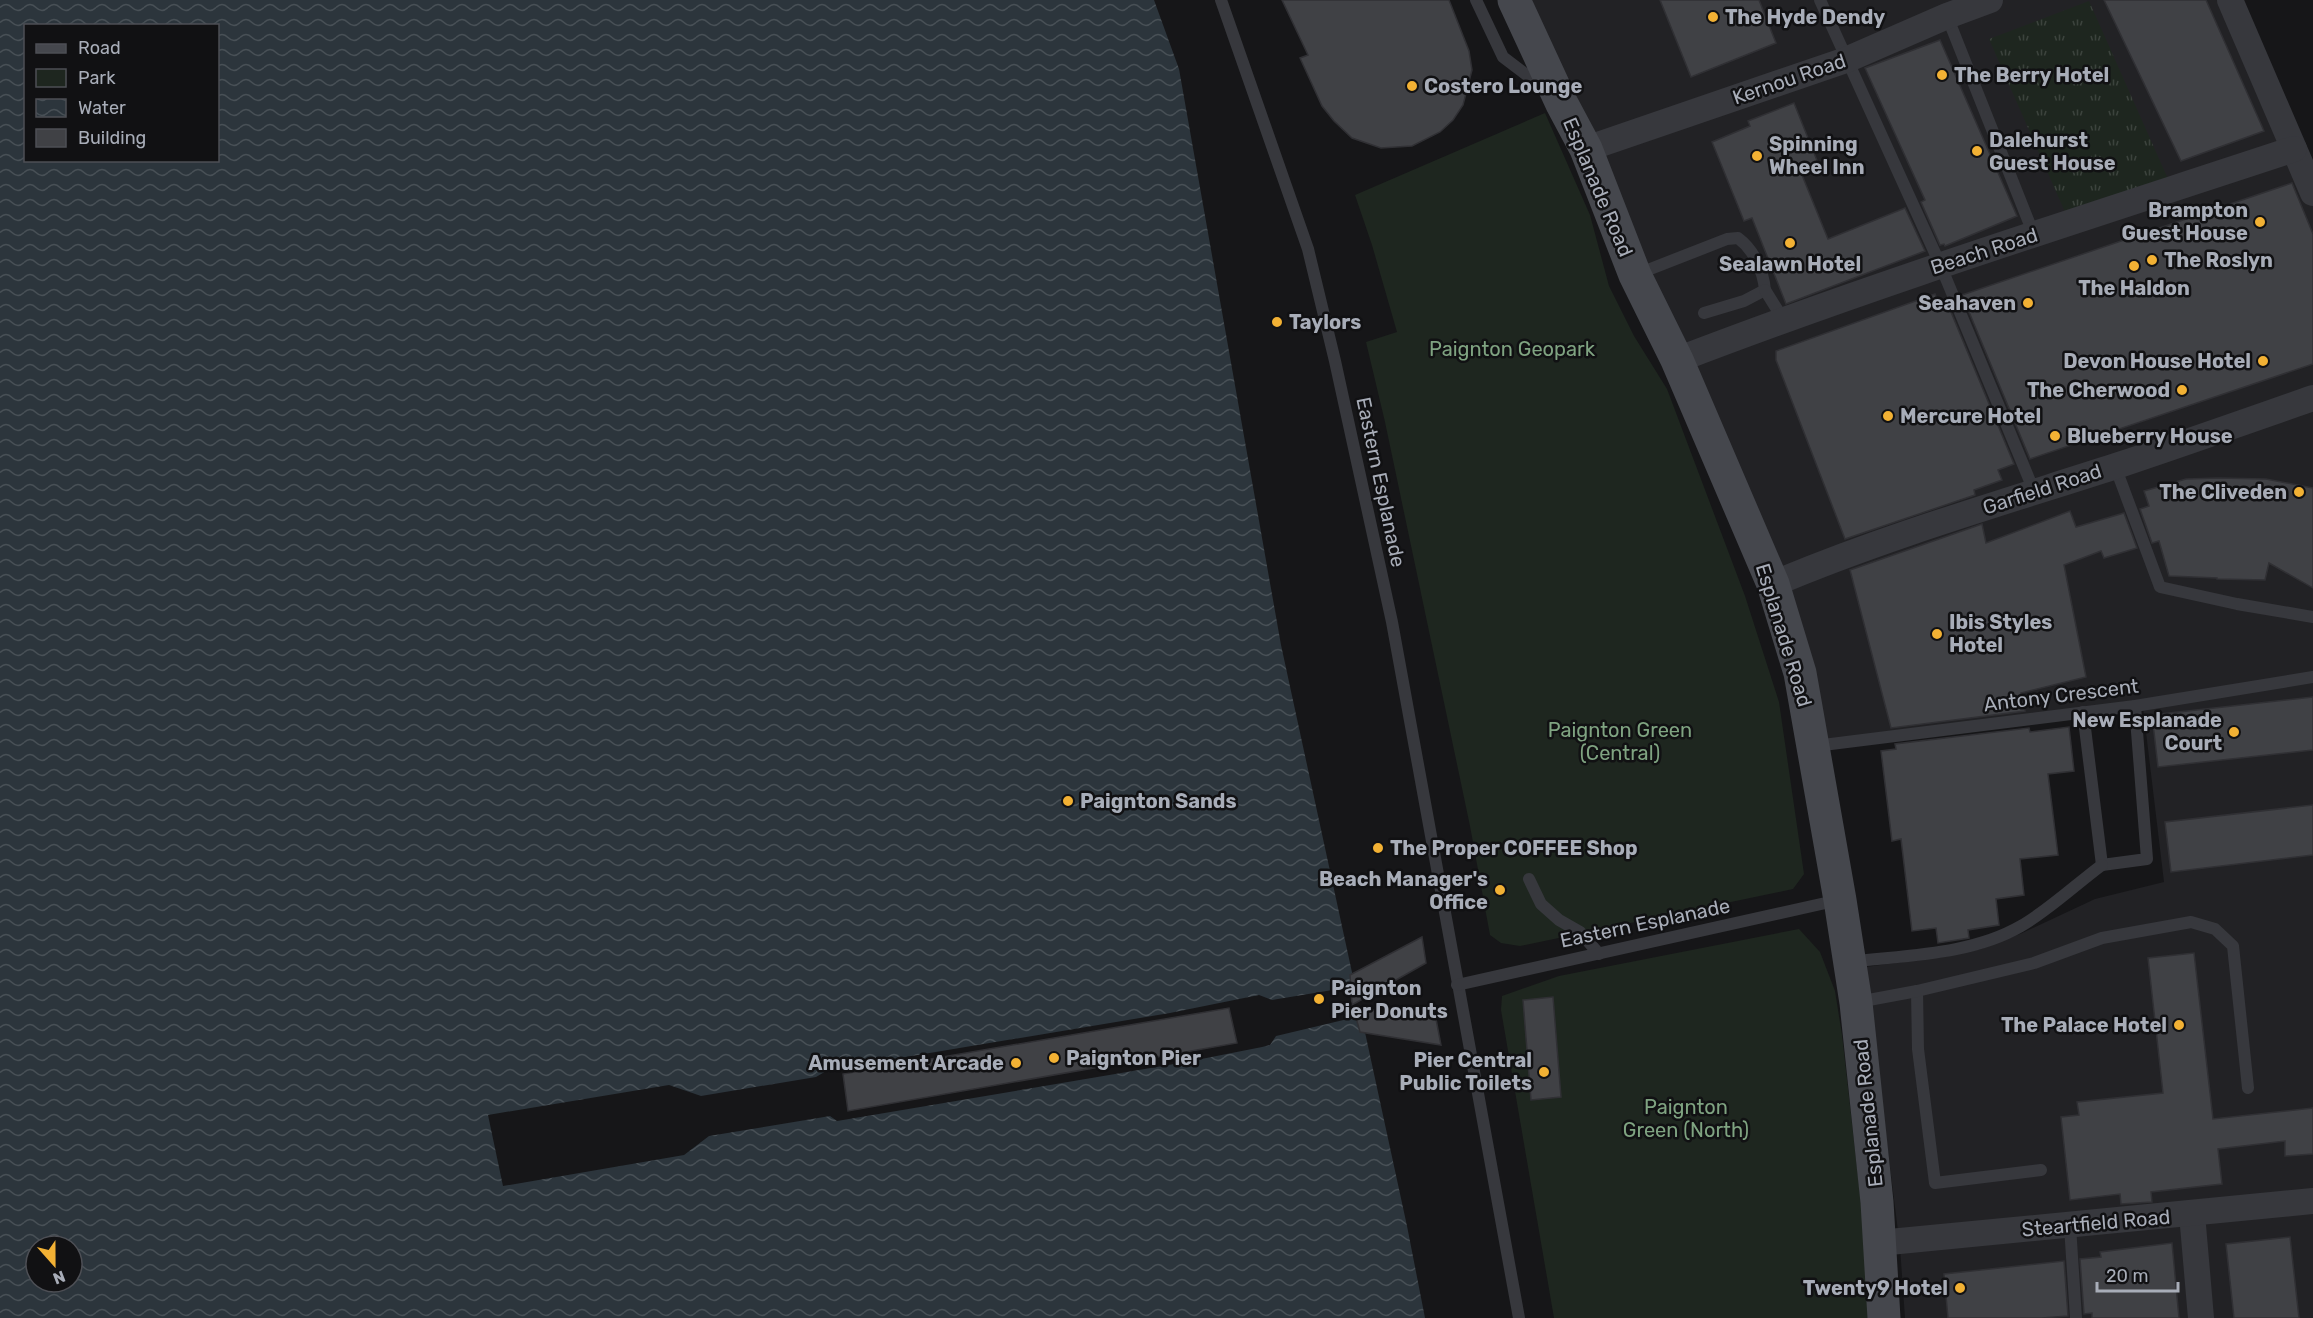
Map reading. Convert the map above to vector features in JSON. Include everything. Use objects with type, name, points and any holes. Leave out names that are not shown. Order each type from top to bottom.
[{"type":"main road","name":"Esplanade Road","points":[[1514,0],[1586,149],[1635,275],[1677,360],[1773,584],[1800,673],[1856,1003],[1877,1202],[1884,1318]]},
{"type":"street","name":"Kernou Road","points":[[1586,149],[1846,60],[1990,0]]},
{"type":"street","points":[[2230,0],[2313,193]]},
{"type":"street","name":"Beach Road","points":[[1677,360],[1783,319],[1940,264],[2294,149]]},
{"type":"street","name":"Garfield Road","points":[[1773,584],[1831,559],[2313,398]]},
{"type":"street","name":"Steartfield Road","points":[[1879,1243],[2313,1201]]},
{"type":"street","points":[[2192,1214],[2201,1318]]},
{"type":"lane","name":"Eastern Esplanade","points":[[1221,0],[1299,222],[1327,327],[1392,622],[1519,1318]]},
{"type":"lane","points":[[1476,0],[1503,57],[1528,76],[1545,68]]},
{"type":"lane","points":[[1820,0],[1940,264],[2034,490]]},
{"type":"lane","points":[[1947,16],[2034,235]]},
{"type":"lane","points":[[1635,275],[1727,239],[1738,238],[1750,249],[1764,279],[1765,290],[1783,319]]},
{"type":"lane","points":[[1704,313],[1744,301],[1765,290]]},
{"type":"lane","points":[[2115,466],[2160,587],[2237,604],[2313,617]]},
{"type":"lane","name":"Antony Crescent","points":[[1814,746],[2135,706],[2313,677]]},
{"type":"lane","points":[[1849,963],[1953,949],[1992,939],[2021,926],[2102,865],[2147,859],[2135,706]]},
{"type":"lane","points":[[2083,712],[2102,865]]},
{"type":"lane","points":[[1529,879],[1541,904],[1559,920],[1580,932],[1599,954]]},
{"type":"lane","name":"Eastern Esplanade","points":[[1457,985],[1840,900]]},
{"type":"lane","points":[[1856,1003],[2034,963],[2102,938],[2191,922],[2215,929],[2233,946],[2248,1088]]},
{"type":"lane","points":[[1917,991],[1918,1049],[1935,1183],[2041,1170]]},
{"type":"lane","points":[[2070,1226],[2076,1318]]},
{"type":"shaded area","points":[[1532,0],[2230,0],[2313,193],[2313,1318],[1905,1318],[1900,1247],[1865,967],[1942,957],[1981,949],[2020,934],[2095,899],[2164,882],[2143,707],[1827,744],[1800,673],[1545,68]]},
{"type":"green space","points":[[2089,1],[2168,179],[2065,212],[1989,39]]},
{"type":"green space","points":[[1545,113],[1590,215],[1609,286],[1634,336],[1667,389],[1745,596],[1779,702],[1804,874],[1793,889],[1520,946],[1501,943],[1490,935],[1470,826],[1366,342],[1397,332],[1355,195]]},
{"type":"green space","name":"Paignton Green (North)","points":[[1799,929],[1820,952],[1835,991],[1863,1221],[1868,1318],[1554,1318],[1501,1010],[1502,996],[1559,976]]},
{"type":"water","points":[[0,0],[1154,0],[1179,69],[1281,645],[1425,1318],[0,1318]]},
{"type":"pier","name":"Paignton Pier","points":[[1355,973],[1368,1034],[1360,1032],[1356,1017],[1276,1036],[1270,1045],[1262,1047],[837,1121],[830,1116],[709,1136],[684,1155],[503,1186],[488,1115],[669,1085],[701,1096],[816,1077],[828,1070],[1170,1013],[1259,995],[1272,1000],[1351,987]]},
{"type":"building","points":[[1282,0],[1449,0],[1469,51],[1472,70],[1463,105],[1453,120],[1440,132],[1412,146],[1381,148],[1352,138],[1322,106],[1300,58],[1308,55]]},
{"type":"building","points":[[1660,0],[1759,0],[1776,43],[1691,77]]},
{"type":"building","points":[[2104,0],[2206,0],[2264,131],[2181,161]]},
{"type":"building","points":[[1940,40],[2017,216],[1945,246],[1940,245],[1921,202],[1925,200],[1865,68]]},
{"type":"building","points":[[1794,103],[1820,168],[1802,175],[1828,239],[1905,208],[1925,251],[1786,304],[1752,218],[1744,221],[1712,142],[1750,126],[1748,121]]},
{"type":"building","points":[[2292,183],[2313,234],[2313,364],[2030,459],[1962,295]]},
{"type":"building","name":"Mercure Hotel","points":[[1935,294],[1938,303],[1946,300],[2014,464],[1998,470],[2002,480],[1974,490],[1975,495],[1845,539],[1776,360],[1776,351]]},
{"type":"building","points":[[2186,479],[2266,479],[2313,488],[2313,588],[2269,563],[2265,580],[2169,576],[2159,541],[2152,543],[2140,509],[2149,506],[2144,491]]},
{"type":"building","points":[[2070,511],[2076,527],[2124,513],[2137,548],[2104,558],[2101,551],[2064,565],[2086,677],[2021,693],[2025,711],[1891,728],[1850,570],[1982,524],[1986,543]]},
{"type":"building","name":"New Esplanade Court","points":[[2313,697],[2313,750],[2158,767],[2152,715]]},
{"type":"building","points":[[2069,727],[2074,771],[2048,774],[2058,855],[2020,859],[2024,895],[1996,899],[1999,925],[1968,930],[1969,938],[1938,943],[1936,928],[1912,931],[1901,839],[1892,841],[1881,751],[1896,749],[1895,744],[2029,728],[2030,732]]},
{"type":"building","points":[[2313,805],[2313,855],[2171,872],[2165,822]]},
{"type":"building","points":[[1422,937],[1426,963],[1352,1005],[1350,975]]},
{"type":"building","name":"The Palace Hotel","points":[[2194,953],[2213,1119],[2313,1108],[2313,1154],[2285,1156],[2285,1141],[2218,1149],[2222,1184],[2151,1192],[2152,1202],[2121,1204],[2120,1194],[2070,1200],[2061,1117],[2079,1115],[2077,1102],[2163,1093],[2148,958]]},
{"type":"building","name":"Pier Central Public Toilets","points":[[1553,997],[1561,1097],[1531,1100],[1523,1000]]},
{"type":"building","points":[[1353,1007],[1436,1019],[1441,1045],[1360,1032]]},
{"type":"building","name":"Amusement Arcade","points":[[1229,1008],[1237,1043],[848,1111],[843,1074]]},
{"type":"building","points":[[2290,1237],[2299,1318],[2234,1318],[2226,1244]]},
{"type":"building","points":[[2172,1243],[2179,1318],[2092,1318],[2092,1313],[2084,1314],[2080,1259],[2101,1257],[2100,1252]]},
{"type":"building","points":[[2064,1261],[2068,1316],[1948,1318],[1944,1274]]},
{"type":"place","name":"The Hyde Dendy","points":[[1713,17]]},
{"type":"place","name":"The Berry Hotel","points":[[1942,75]]},
{"type":"place","name":"Costero Lounge","points":[[1412,86]]},
{"type":"place","name":"Dalehurst Guest House","points":[[1977,151]]},
{"type":"place","name":"Spinning Wheel Inn","points":[[1757,156]]},
{"type":"place","name":"Brampton Guest House","points":[[2260,222]]},
{"type":"place","name":"Sealawn Hotel","points":[[1790,243]]},
{"type":"place","name":"The Roslyn","points":[[2152,260]]},
{"type":"place","name":"The Haldon","points":[[2134,266]]},
{"type":"place","name":"Seahaven","points":[[2028,303]]},
{"type":"place","name":"Taylors","points":[[1277,322]]},
{"type":"place","name":"Devon House Hotel","points":[[2263,361]]},
{"type":"place","name":"The Cherwood","points":[[2182,390]]},
{"type":"place","name":"Mercure Hotel","points":[[1888,416]]},
{"type":"place","name":"Blueberry House","points":[[2055,436]]},
{"type":"place","name":"The Cliveden","points":[[2299,492]]},
{"type":"place","name":"Ibis Styles Hotel","points":[[1937,634]]},
{"type":"place","name":"New Esplanade Court","points":[[2234,732]]},
{"type":"place","name":"Paignton Sands","points":[[1068,801]]},
{"type":"place","name":"The Proper COFFEE Shop","points":[[1378,848]]},
{"type":"place","name":"Beach Manager's Office","points":[[1500,890]]},
{"type":"place","name":"Paignton Pier Donuts","points":[[1319,999]]},
{"type":"place","name":"The Palace Hotel","points":[[2179,1025]]},
{"type":"place","name":"Paignton Pier","points":[[1054,1058]]},
{"type":"place","name":"Amusement Arcade","points":[[1016,1063]]},
{"type":"place","name":"Pier Central Public Toilets","points":[[1544,1072]]},
{"type":"place","name":"Twenty9 Hotel","points":[[1960,1288]]},
{"type":"park label","name":"Paignton Geopark","points":[[1512,349]]},
{"type":"park label","name":"Paignton Green (Central)","points":[[1620,742]]}]
